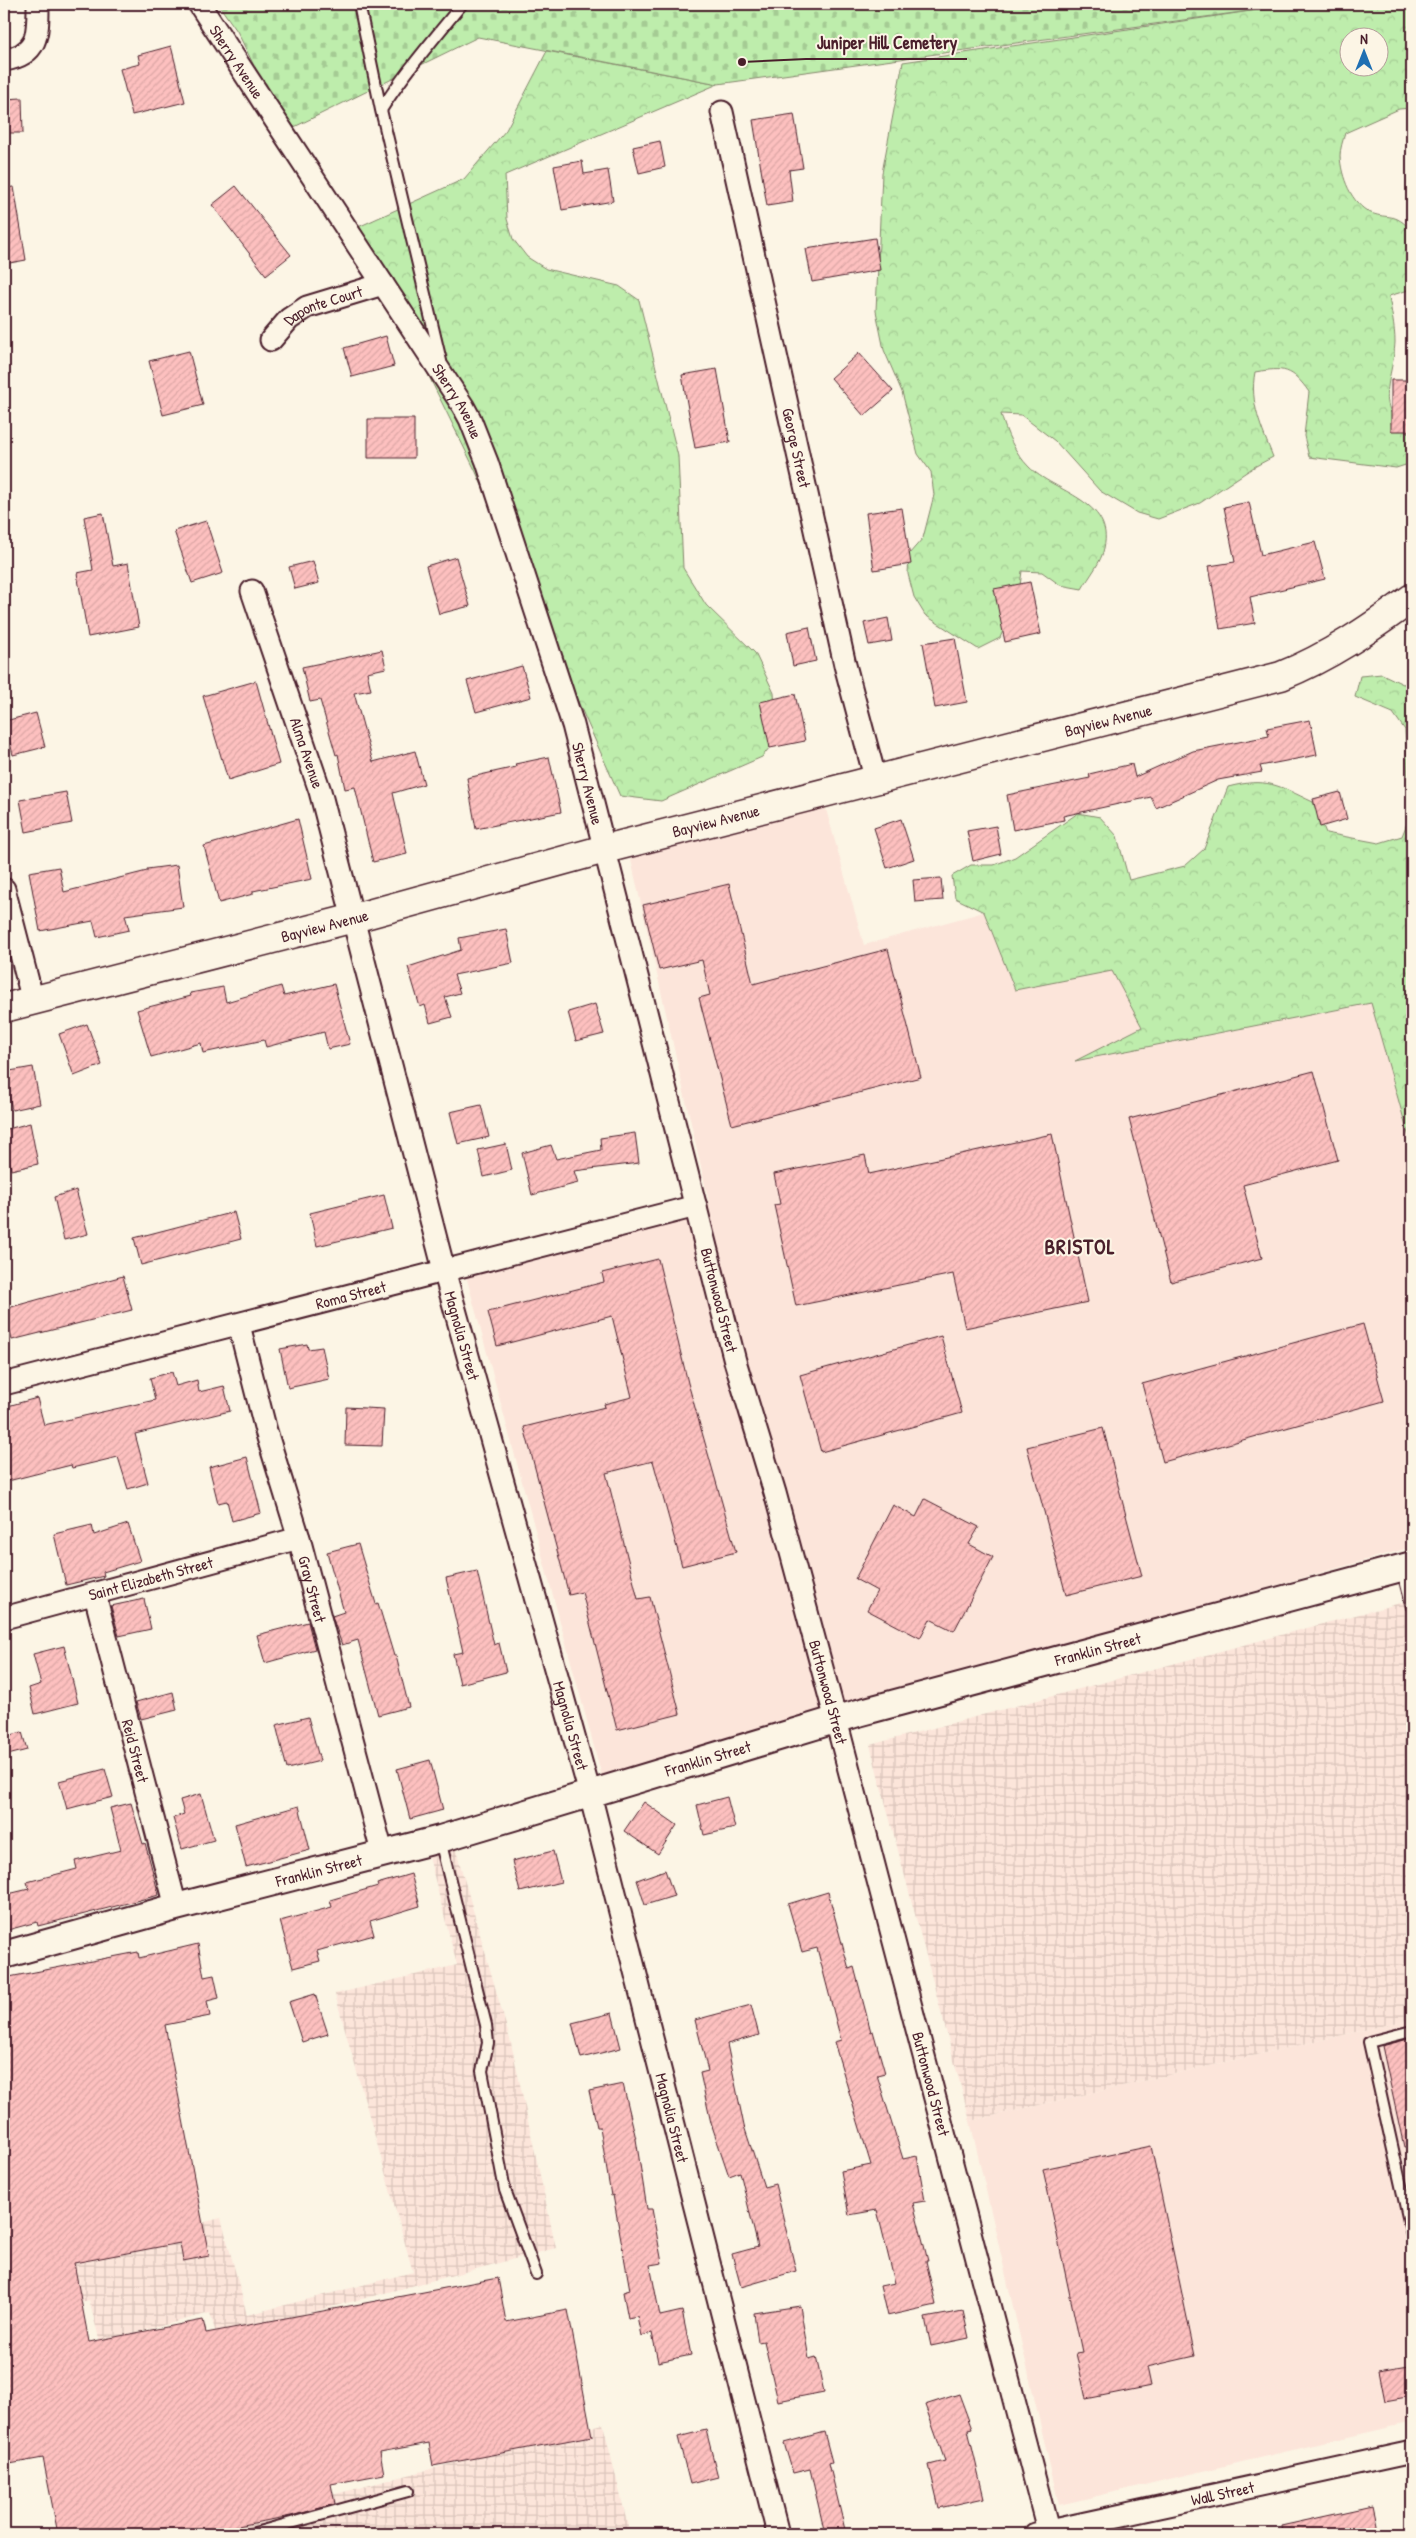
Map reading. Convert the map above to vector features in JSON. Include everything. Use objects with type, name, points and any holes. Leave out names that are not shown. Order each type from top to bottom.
[{"type":"main road","name":"Bayview Avenue","points":[[4,1008],[354,918],[605,849],[876,782],[1281,676],[1313,663],[1372,628],[1412,598]]},
{"type":"street","points":[[4,60],[26,52],[33,45],[38,27],[38,4]]},
{"type":"street","name":"Sherry Avenue","points":[[199,4],[470,419],[487,462],[573,725],[605,849]]},
{"type":"street","name":"George Street","points":[[722,112],[843,655],[876,782]]},
{"type":"street","name":"Daponte Court","points":[[271,340],[288,319],[307,307],[383,284]]},
{"type":"street","name":"Alma Avenue","points":[[252,591],[320,790],[354,918]]},
{"type":"street","name":"Buttonwood Street","points":[[605,849],[736,1361],[775,1493],[836,1720],[1044,2533]]},
{"type":"street","points":[[4,889],[33,1001]]},
{"type":"street","name":"Magnolia Street","points":[[354,918],[444,1270],[590,1794],[778,2534]]},
{"type":"street","name":"Roma Street","points":[[4,1384],[696,1206]]},
{"type":"street","name":"Gray Street","points":[[239,1325],[266,1431],[299,1538],[382,1852]]},
{"type":"street","name":"Saint Elizabeth Street","points":[[4,1618],[95,1595],[299,1538]]},
{"type":"street","name":"Franklin Street","points":[[4,1955],[176,1906],[440,1838],[836,1720],[1032,1665],[1407,1566]]},
{"type":"street","name":"Reid Street","points":[[95,1595],[176,1906]]},
{"type":"street","name":"Wall Street","points":[[1044,2533],[1412,2452]]},
{"type":"lane","points":[[359,4],[381,110],[445,379]]},
{"type":"lane","points":[[381,110],[406,72],[427,49],[462,4]]},
{"type":"lane","points":[[1407,1566],[1412,1607]]},
{"type":"lane","points":[[440,1838],[486,2025],[488,2043],[482,2071],[505,2190],[536,2274]]},
{"type":"lane","points":[[1412,2031],[1369,2042],[1412,2235]]},
{"type":"lane","points":[[251,2534],[408,2491]]},
{"type":"shaded area","points":[[824,802],[864,945],[984,912],[1015,990],[1112,970],[1142,1027],[1077,1061],[1371,1003],[1412,1148],[1412,1547],[602,1776],[465,1272],[709,1202],[629,851]]},
{"type":"shaded area","points":[[1412,1600],[1412,2019],[970,2121],[870,1745]]},
{"type":"shaded area","points":[[455,1847],[511,2043],[556,2248],[217,2337],[210,2313],[100,2342],[89,2300],[78,2303],[67,2258],[221,2218],[247,2315],[413,2272],[335,1994],[457,1965],[428,1853]]},
{"type":"shaded area","points":[[1412,2019],[1412,2422],[1059,2505],[970,2121]]},
{"type":"shaded area","points":[[603,2424],[630,2534],[183,2534]]},
{"type":"green space","points":[[218,4],[1278,4],[1278,7],[718,84],[478,37],[286,131],[237,31]]},
{"type":"green space","points":[[1278,4],[1412,4],[1412,108],[1399,109],[1345,133],[1340,156],[1342,172],[1348,189],[1358,203],[1371,213],[1396,218],[1412,231],[1412,289],[1389,296],[1395,342],[1387,393],[1388,404],[1392,414],[1399,425],[1412,436],[1412,463],[1396,468],[1309,457],[1304,436],[1309,392],[1297,378],[1286,371],[1255,372],[1255,405],[1273,457],[1254,467],[1200,503],[1158,519],[1137,513],[1100,491],[1055,441],[1021,415],[1001,414],[1012,442],[1019,455],[1029,467],[1040,476],[1092,508],[1100,519],[1105,532],[1103,553],[1082,589],[1060,585],[1042,572],[1022,571],[1019,593],[1000,638],[978,649],[925,615],[914,597],[908,574],[909,554],[923,538],[934,495],[931,472],[918,454],[902,392],[884,350],[876,311],[882,173],[903,62],[1278,7]]},
{"type":"green space","points":[[547,51],[718,84],[505,175],[507,219],[513,239],[527,257],[546,269],[619,286],[639,300],[678,456],[683,568],[706,605],[755,653],[774,693],[777,738],[762,757],[661,801],[620,796],[476,472],[356,228],[464,179],[506,130]]},
{"type":"green space","points":[[1382,674],[1403,684],[1412,682],[1412,1148],[1371,1003],[1075,1061],[1142,1027],[1112,971],[1015,990],[984,912],[955,898],[952,876],[971,865],[994,865],[1015,857],[1078,813],[1100,817],[1117,836],[1129,880],[1185,866],[1204,849],[1228,787],[1241,784],[1272,784],[1313,802],[1326,833],[1379,843],[1402,836],[1410,816],[1405,730],[1393,713],[1355,697],[1360,676]]},
{"type":"building","points":[[171,46],[185,102],[132,115],[120,69],[140,64],[138,55]]},
{"type":"building","points":[[22,98],[23,133],[4,133],[4,99]]},
{"type":"building","points":[[794,114],[803,168],[789,170],[793,202],[767,206],[753,120]]},
{"type":"building","points":[[660,141],[665,167],[639,173],[633,147]]},
{"type":"building","points":[[582,161],[584,174],[608,170],[613,201],[562,210],[554,166]]},
{"type":"building","points":[[236,186],[291,255],[266,275],[212,205]]},
{"type":"building","points":[[14,187],[26,260],[4,264],[4,188]]},
{"type":"building","points":[[875,238],[880,270],[812,282],[806,249]]},
{"type":"building","points":[[386,336],[394,366],[352,377],[344,348]]},
{"type":"building","points":[[189,351],[203,405],[163,415],[149,361]]},
{"type":"building","points":[[859,353],[893,391],[864,416],[831,378]]},
{"type":"building","points":[[717,369],[730,442],[695,448],[682,375]]},
{"type":"building","points":[[1391,380],[1412,380],[1412,431],[1391,431]]},
{"type":"building","points":[[368,419],[414,419],[414,458],[368,458]]},
{"type":"building","points":[[1249,502],[1261,555],[1315,542],[1325,579],[1250,597],[1255,623],[1220,629],[1209,566],[1235,562],[1224,507]]},
{"type":"building","points":[[902,508],[911,564],[874,570],[866,513]]},
{"type":"building","points":[[103,513],[113,566],[128,563],[139,627],[88,637],[77,573],[93,570],[84,517]]},
{"type":"building","points":[[206,521],[223,573],[192,583],[174,531]]},
{"type":"building","points":[[456,557],[470,606],[439,614],[426,566]]},
{"type":"building","points":[[313,561],[319,583],[295,589],[289,567]]},
{"type":"building","points":[[1030,582],[1041,634],[1005,642],[994,589]]},
{"type":"building","points":[[888,618],[892,641],[869,645],[864,623]]},
{"type":"building","points":[[809,627],[816,661],[793,666],[787,632]]},
{"type":"building","points":[[955,638],[967,702],[935,708],[923,643]]},
{"type":"building","points":[[382,650],[386,668],[367,672],[371,690],[354,693],[373,762],[415,751],[424,784],[393,793],[407,854],[373,862],[355,787],[345,789],[338,754],[336,755],[320,700],[310,702],[302,667]]},
{"type":"building","points":[[522,666],[531,697],[476,712],[467,681]]},
{"type":"building","points":[[256,681],[279,764],[228,780],[203,696]]},
{"type":"building","points":[[795,694],[805,741],[770,748],[760,702]]},
{"type":"building","points":[[36,713],[45,747],[13,755],[5,721]]},
{"type":"building","points":[[1310,720],[1317,755],[1260,766],[1262,772],[1218,780],[1156,808],[1151,797],[1063,816],[1064,820],[1013,830],[1007,795],[1090,778],[1089,774],[1132,764],[1135,777],[1193,751],[1269,736],[1267,728]]},
{"type":"building","points":[[549,757],[561,812],[476,829],[467,778],[516,767],[515,764]]},
{"type":"building","points":[[66,792],[72,823],[26,832],[20,800]]},
{"type":"building","points":[[1340,792],[1347,819],[1320,827],[1313,799]]},
{"type":"building","points":[[298,819],[312,879],[253,891],[253,894],[219,903],[204,846]]},
{"type":"building","points":[[901,819],[914,859],[887,868],[874,828]]},
{"type":"building","points":[[996,826],[1001,854],[973,861],[967,831]]},
{"type":"building","points":[[177,865],[183,907],[125,915],[129,930],[97,937],[93,921],[40,931],[29,872],[59,867],[64,892],[147,871],[147,869]]},
{"type":"building","points":[[941,878],[943,900],[915,902],[913,880]]},
{"type":"building","points":[[729,884],[753,984],[888,949],[921,1077],[732,1125],[699,998],[710,995],[702,960],[659,970],[643,905]]},
{"type":"building","points":[[506,929],[513,963],[454,975],[460,993],[445,997],[452,1017],[430,1023],[425,1005],[420,1007],[408,967],[461,950],[459,938]]},
{"type":"building","points":[[334,984],[350,1044],[328,1049],[324,1032],[266,1047],[264,1040],[203,1053],[201,1043],[151,1057],[137,1010],[191,996],[190,993],[223,987],[226,1002],[281,986],[284,996]]},
{"type":"building","points":[[595,1004],[604,1034],[576,1041],[568,1012]]},
{"type":"building","points":[[87,1024],[102,1065],[74,1076],[59,1034]]},
{"type":"building","points":[[33,1067],[40,1104],[12,1110],[4,1072]]},
{"type":"building","points":[[1314,1071],[1338,1160],[1243,1185],[1262,1258],[1171,1282],[1129,1119]]},
{"type":"building","points":[[481,1105],[489,1137],[458,1144],[450,1112]]},
{"type":"building","points":[[30,1123],[38,1164],[11,1170],[4,1130]]},
{"type":"building","points":[[635,1133],[639,1163],[574,1171],[578,1183],[532,1195],[522,1153],[551,1145],[556,1159],[601,1150],[600,1138]]},
{"type":"building","points":[[1052,1134],[1088,1302],[965,1328],[953,1274],[796,1306],[774,1205],[780,1204],[774,1174],[865,1155],[869,1174]]},
{"type":"building","points":[[506,1144],[512,1170],[484,1177],[478,1150]]},
{"type":"building","points":[[76,1190],[88,1234],[64,1240],[54,1197]]},
{"type":"building","points":[[384,1195],[392,1228],[317,1246],[310,1213]]},
{"type":"building","points":[[234,1212],[241,1239],[141,1265],[134,1238]]},
{"type":"building","points":[[658,1259],[688,1383],[736,1552],[682,1566],[653,1461],[606,1473],[638,1599],[650,1597],[680,1714],[617,1730],[582,1592],[569,1595],[524,1427],[605,1407],[604,1404],[632,1397],[612,1316],[497,1346],[488,1312],[604,1282],[602,1273]]},
{"type":"building","points":[[123,1276],[132,1310],[12,1340],[4,1309]]},
{"type":"building","points":[[1363,1324],[1384,1401],[1163,1462],[1142,1384]]},
{"type":"building","points":[[941,1336],[962,1413],[821,1452],[800,1375]]},
{"type":"building","points":[[307,1344],[308,1349],[322,1347],[329,1379],[288,1388],[280,1349]]},
{"type":"building","points":[[172,1372],[176,1386],[197,1380],[199,1392],[224,1386],[230,1411],[135,1434],[148,1483],[128,1489],[118,1457],[72,1468],[71,1465],[4,1482],[4,1407],[37,1398],[44,1425],[155,1400],[150,1378]]},
{"type":"building","points":[[346,1407],[384,1409],[382,1446],[345,1445]]},
{"type":"building","points":[[1103,1428],[1142,1576],[1066,1595],[1027,1447]]},
{"type":"building","points":[[247,1457],[261,1513],[232,1521],[227,1501],[218,1503],[209,1467]]},
{"type":"building","points":[[925,1499],[979,1527],[969,1544],[993,1557],[954,1631],[930,1619],[920,1638],[867,1610],[877,1591],[855,1579],[893,1505],[916,1517]]},
{"type":"building","points":[[128,1524],[140,1561],[103,1572],[104,1576],[66,1585],[54,1534],[92,1525],[94,1535]]},
{"type":"building","points":[[358,1544],[376,1604],[378,1603],[394,1656],[396,1656],[409,1707],[378,1715],[358,1640],[342,1645],[332,1616],[344,1612],[327,1552]]},
{"type":"building","points":[[477,1571],[494,1645],[499,1643],[506,1672],[460,1684],[453,1654],[463,1652],[446,1578]]},
{"type":"building","points":[[144,1599],[151,1629],[119,1636],[111,1606]]},
{"type":"building","points":[[308,1622],[315,1649],[265,1663],[257,1635]]},
{"type":"building","points":[[64,1646],[78,1703],[35,1714],[29,1688],[41,1684],[33,1654]]},
{"type":"building","points":[[173,1692],[177,1710],[141,1719],[136,1702]]},
{"type":"building","points":[[308,1717],[320,1761],[287,1769],[276,1725]]},
{"type":"building","points":[[22,1732],[27,1750],[4,1756],[4,1737]]},
{"type":"building","points":[[430,1760],[443,1810],[410,1819],[397,1769]]},
{"type":"building","points":[[105,1769],[113,1797],[67,1809],[59,1781]]},
{"type":"building","points":[[201,1794],[214,1840],[182,1849],[173,1818],[184,1814],[180,1800]]},
{"type":"building","points":[[727,1797],[735,1828],[704,1835],[697,1805]]},
{"type":"building","points":[[644,1802],[677,1825],[658,1854],[624,1831]]},
{"type":"building","points":[[131,1803],[143,1844],[145,1843],[159,1895],[38,1926],[37,1922],[4,1931],[4,1895],[29,1889],[27,1882],[77,1869],[75,1861],[121,1850],[110,1808]]},
{"type":"building","points":[[299,1806],[310,1850],[246,1867],[235,1824]]},
{"type":"building","points":[[553,1851],[561,1882],[520,1892],[512,1861]]},
{"type":"building","points":[[665,1870],[674,1896],[645,1905],[637,1880]]},
{"type":"building","points":[[411,1874],[420,1906],[370,1921],[374,1935],[317,1951],[320,1961],[293,1968],[280,1921],[332,1907],[330,1900]]},
{"type":"building","points":[[828,1892],[849,1969],[854,1967],[871,2032],[873,2031],[885,2073],[877,2075],[903,2159],[917,2156],[925,2201],[913,2203],[928,2261],[926,2261],[936,2305],[887,2316],[880,2286],[895,2283],[877,2210],[849,2215],[841,2171],[871,2165],[834,2042],[841,2040],[817,1948],[802,1952],[788,1904]]},
{"type":"building","points":[[198,1944],[204,1977],[214,1975],[219,1998],[207,2001],[210,2016],[165,2025],[209,2256],[183,2261],[180,2243],[74,2263],[89,2342],[203,2320],[206,2333],[498,2278],[506,2322],[568,2310],[592,2436],[433,2466],[429,2443],[380,2452],[384,2474],[331,2484],[335,2504],[291,2516],[195,2534],[58,2534],[43,2458],[4,2465],[4,1978],[138,1952],[139,1958]]},
{"type":"building","points":[[315,1994],[328,2034],[302,2042],[289,2002]]},
{"type":"building","points":[[751,2005],[759,2035],[727,2044],[744,2126],[764,2187],[775,2184],[796,2271],[741,2287],[732,2254],[758,2247],[740,2172],[729,2176],[711,2123],[700,2073],[708,2071],[695,2020]]},
{"type":"building","points":[[612,2013],[621,2048],[581,2058],[572,2023]]},
{"type":"building","points":[[1412,2038],[1412,2146],[1404,2147],[1382,2046]]},
{"type":"building","points":[[623,2084],[636,2139],[647,2209],[652,2209],[662,2263],[650,2265],[660,2316],[682,2311],[691,2355],[658,2362],[652,2333],[641,2336],[637,2316],[628,2318],[623,2292],[630,2290],[613,2195],[611,2196],[600,2127],[597,2127],[589,2091]]},
{"type":"building","points":[[1151,2146],[1195,2356],[1147,2367],[1151,2386],[1086,2399],[1076,2353],[1082,2352],[1043,2169]]},
{"type":"building","points":[[800,2306],[809,2359],[816,2357],[824,2392],[778,2401],[764,2341],[758,2342],[754,2313]]},
{"type":"building","points":[[963,2311],[969,2338],[931,2346],[925,2318]]},
{"type":"building","points":[[1409,2366],[1412,2396],[1385,2401],[1379,2371]]},
{"type":"building","points":[[959,2394],[972,2429],[968,2430],[984,2498],[939,2508],[929,2465],[945,2461],[925,2405]]},
{"type":"building","points":[[706,2430],[718,2477],[690,2484],[678,2437]]},
{"type":"building","points":[[824,2432],[832,2462],[829,2463],[846,2534],[825,2534],[810,2469],[793,2473],[784,2443]]},
{"type":"building","points":[[1372,2506],[1378,2534],[1282,2534],[1281,2526]]},
{"type":"place","name":"Juniper Hill Cemetery","points":[[742,62]]},
{"type":"district","name":"BRISTOL","points":[[1080,1246]]}]
